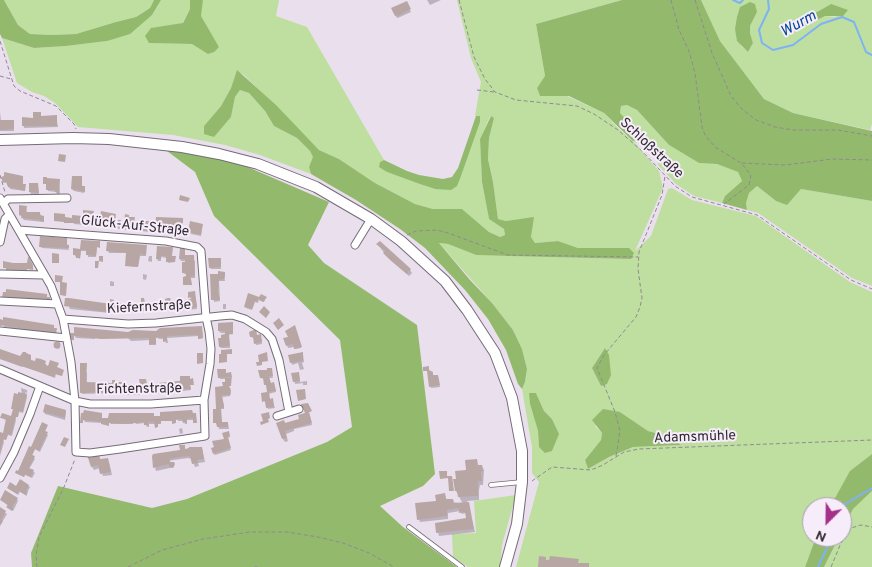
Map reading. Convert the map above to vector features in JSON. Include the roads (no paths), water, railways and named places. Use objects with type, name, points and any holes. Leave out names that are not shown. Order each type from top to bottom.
[{"type":"main road","points":[[0,140],[109,139],[182,147],[219,154],[258,164],[330,194],[371,219],[401,241],[444,281],[468,310],[495,353],[512,398],[522,451],[525,482],[517,524],[505,567]]},
{"type":"street","points":[[67,198],[4,200],[9,214],[51,286],[63,319],[71,362],[75,401]]},
{"type":"street","points":[[0,242],[4,219],[9,214]]},
{"type":"street","points":[[355,245],[371,219]]},
{"type":"street","name":"Glück-Auf-Straße","points":[[19,230],[166,241],[196,247],[201,251],[210,348],[210,364],[204,400],[205,436],[90,453],[76,452],[75,401]]},
{"type":"street","points":[[0,274],[44,275]]},
{"type":"street","points":[[0,301],[57,304]]},
{"type":"street","name":"Kiefernstraße","points":[[63,319],[128,324],[232,315],[245,319],[266,332],[272,339],[279,360],[289,412]]},
{"type":"street","points":[[0,331],[66,338]]},
{"type":"street","name":"Fichtenstraße","points":[[0,369],[75,401],[90,404],[204,400]]},
{"type":"street","points":[[0,478],[14,452],[40,386]]},
{"type":"street","points":[[277,416],[299,409]]},
{"type":"lane","points":[[491,485],[525,482]]},
{"type":"lane","points":[[409,527],[462,567]]},
{"type":"waterway","points":[[733,0],[740,3],[743,0]]},
{"type":"waterway","name":"Wurm","points":[[768,0],[769,9],[759,30],[762,43],[773,50],[793,45],[821,24],[842,17],[854,22],[866,52],[872,55]]},
{"type":"waterway","name":"Wurm","points":[[852,500],[872,488]]},
{"type":"waterway","name":"Wurm","points":[[818,567],[827,547]]}]
